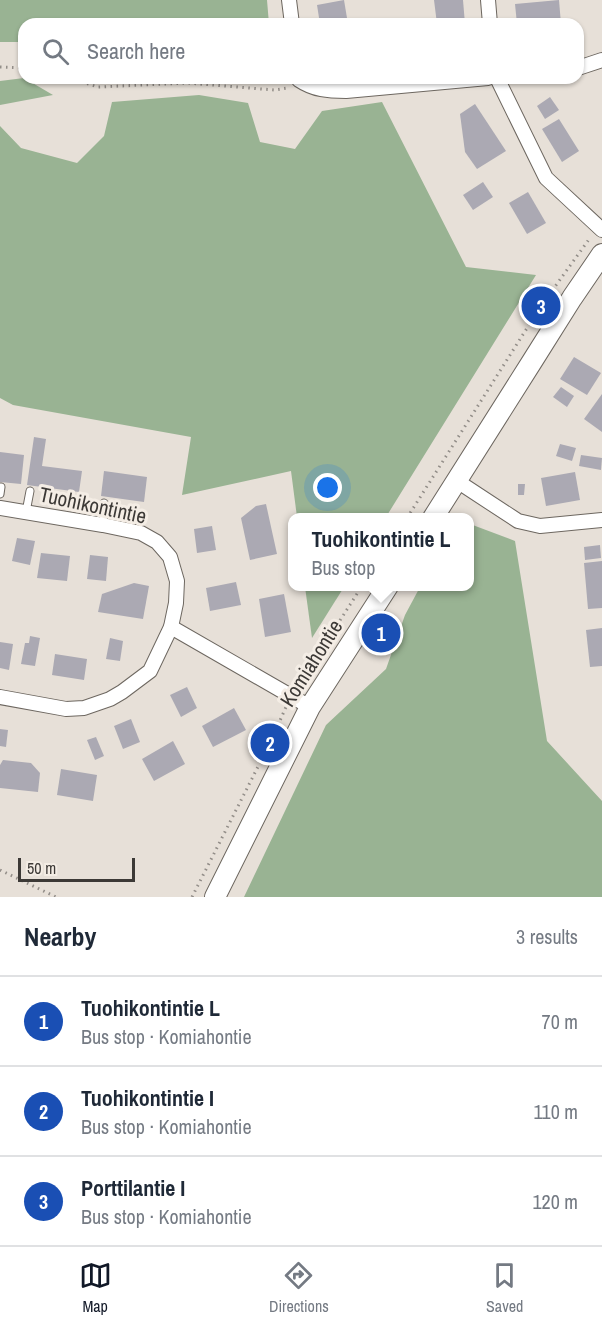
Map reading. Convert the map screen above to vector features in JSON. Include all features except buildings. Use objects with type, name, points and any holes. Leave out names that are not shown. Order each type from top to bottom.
[{"type":"street","points":[[288,0],[291,18]]},
{"type":"street","points":[[488,0],[490,18]]},
{"type":"street","points":[[584,66],[602,60]]},
{"type":"street","points":[[306,84],[325,91],[346,91],[422,84]]},
{"type":"street","points":[[500,84],[546,178],[600,228]]},
{"type":"street","points":[[436,513],[602,254]]},
{"type":"street","points":[[457,481],[518,521],[540,526],[602,520]]},
{"type":"street","name":"Tuohikontintie","points":[[0,508],[141,533],[157,542],[170,557],[177,581],[176,603],[171,627],[150,671],[133,685],[110,699],[84,708],[66,709],[0,697]]},
{"type":"street","name":"Komiahontie","points":[[215,897],[310,707],[385,591]]},
{"type":"street","points":[[171,627],[310,707]]},
{"type":"lane","points":[[26,512],[30,491]]},
{"type":"lane","points":[[104,503],[104,525]]},
{"type":"path","points":[[0,67],[18,68]]},
{"type":"path","points":[[89,84],[98,87],[188,84],[274,90],[291,88],[295,84]]},
{"type":"path","points":[[410,513],[541,306],[600,228]]},
{"type":"path","points":[[0,870],[56,897]]},
{"type":"green space","points":[[0,0],[267,0],[268,18],[18,18],[18,42],[0,42]]},
{"type":"green space","points":[[18,79],[18,84],[34,84],[53,95],[0,105],[0,81]]},
{"type":"green space","points":[[199,95],[248,103],[260,142],[295,149],[322,111],[382,102],[466,267],[536,275],[388,513],[296,513],[291,471],[182,495],[191,437],[13,405],[0,398],[0,126],[21,148],[77,163],[104,136],[112,102]]},
{"type":"green space","points":[[474,526],[515,541],[547,741],[602,801],[602,897],[244,897],[326,725],[386,669],[405,615],[418,591],[474,591]]},
{"type":"green space","points":[[306,591],[341,591],[312,638]]},
{"type":"place","name":"Porttilantie I","points":[[541,306]]},
{"type":"place","name":"Tuohikontintie L","points":[[381,633]]},
{"type":"place","name":"Tuohikontintie I","points":[[270,743]]}]
